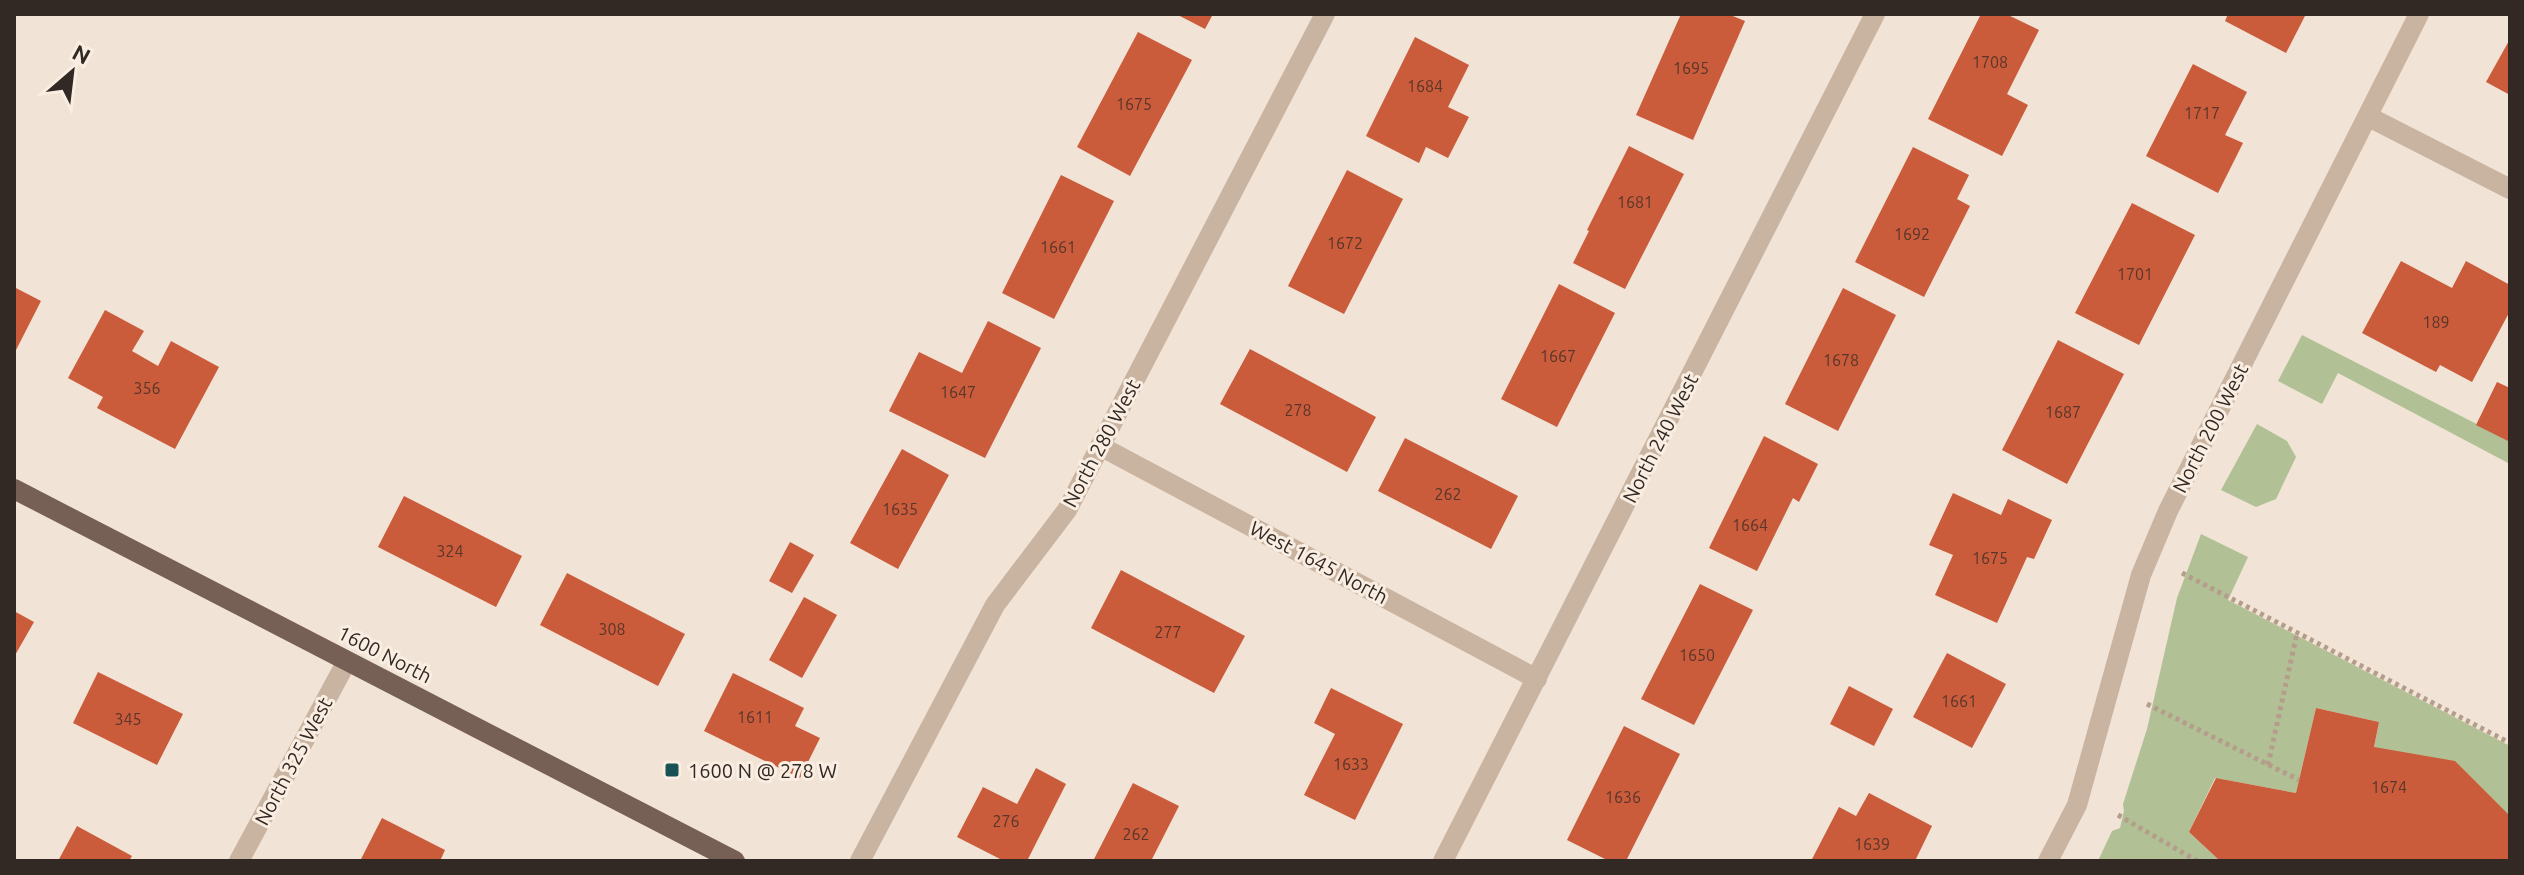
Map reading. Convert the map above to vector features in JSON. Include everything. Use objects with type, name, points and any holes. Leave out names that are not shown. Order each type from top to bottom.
[{"type":"main road","name":"1600 North","points":[[14,489],[735,861]]},
{"type":"street","name":"North 280 West","points":[[860,861],[995,605],[1067,510],[1325,14]]},
{"type":"street","name":"North 240 West","points":[[1443,861],[1875,14]]},
{"type":"street","name":"North 200 West","points":[[2048,861],[2077,805],[2141,575],[2168,511],[2419,14]]},
{"type":"street","points":[[2369,117],[2510,189]]},
{"type":"street","name":"West 1645 North","points":[[1100,446],[1537,679]]},
{"type":"street","name":"North 325 West","points":[[239,861],[347,661]]},
{"type":"path","points":[[2182,573],[2510,743]]},
{"type":"path","points":[[2268,765],[2297,633]]},
{"type":"path","points":[[2147,704],[2299,780]]},
{"type":"path","points":[[2118,815],[2197,861]]},
{"type":"green space","points":[[2302,335],[2510,441],[2510,464],[2338,373],[2322,404],[2278,381]]},
{"type":"green space","points":[[2257,424],[2287,441],[2296,457],[2276,499],[2256,507],[2221,490]]},
{"type":"green space","points":[[2201,534],[2248,557],[2228,600],[2510,746],[2510,816],[2374,747],[2379,722],[2316,708],[2296,793],[2215,778],[2189,832],[2220,861],[2098,861],[2112,831],[2120,828],[2123,804],[2147,729],[2177,598]]},
{"type":"building","points":[[1176,14],[1213,14],[1205,29]]},
{"type":"building","points":[[1681,14],[1728,14],[1745,21],[1693,140],[1636,115]]},
{"type":"building","points":[[1981,14],[2006,14],[2039,30],[2007,94],[2028,105],[2002,156],[1928,119]]},
{"type":"building","points":[[2228,14],[2306,14],[2286,53],[2225,21]]},
{"type":"building","points":[[1138,32],[1192,60],[1130,176],[1077,147]]},
{"type":"building","points":[[1415,37],[1469,65],[1448,107],[1469,117],[1448,158],[1426,147],[1419,163],[1366,136]]},
{"type":"building","points":[[2510,39],[2510,95],[2486,82]]},
{"type":"building","points":[[2193,64],[2247,92],[2225,135],[2243,143],[2218,193],[2146,156]]},
{"type":"building","points":[[1629,146],[1684,174],[1625,289],[1573,263]]},
{"type":"building","points":[[1913,147],[1969,175],[1957,199],[1970,206],[1924,297],[1855,262]]},
{"type":"building","points":[[1347,170],[1403,199],[1344,314],[1288,286]]},
{"type":"building","points":[[1061,175],[1114,201],[1054,319],[1002,293]]},
{"type":"building","points":[[2132,203],[2195,235],[2139,345],[2075,313]]},
{"type":"building","points":[[2401,261],[2452,288],[2466,261],[2510,285],[2510,311],[2472,382],[2440,365],[2436,372],[2362,333]]},
{"type":"building","points":[[1559,284],[1615,313],[1557,427],[1501,399]]},
{"type":"building","points":[[14,287],[41,301],[14,354]]},
{"type":"building","points":[[1843,288],[1896,315],[1838,431],[1785,404]]},
{"type":"building","points":[[105,310],[144,331],[132,351],[158,366],[171,341],[219,367],[175,449],[97,408],[103,397],[68,378]]},
{"type":"building","points":[[988,321],[1041,348],[985,458],[889,411],[919,352],[962,373]]},
{"type":"building","points":[[2058,340],[2124,374],[2067,484],[2002,450]]},
{"type":"building","points":[[1250,349],[1376,417],[1347,472],[1220,404]]},
{"type":"building","points":[[2497,382],[2510,388],[2510,442],[2476,425]]},
{"type":"building","points":[[1764,436],[1818,464],[1799,502],[1793,498],[1757,571],[1709,548]]},
{"type":"building","points":[[1405,438],[1518,496],[1491,549],[1378,491]]},
{"type":"building","points":[[902,449],[949,475],[898,569],[850,543]]},
{"type":"building","points":[[1953,493],[2001,515],[2008,499],[2052,520],[2034,559],[2027,557],[1997,623],[1935,595],[1953,555],[1929,545]]},
{"type":"building","points":[[404,496],[522,556],[496,607],[378,547]]},
{"type":"building","points":[[790,542],[814,555],[792,593],[769,581]]},
{"type":"building","points":[[1121,570],[1245,636],[1214,693],[1091,628]]},
{"type":"building","points":[[567,573],[685,634],[658,686],[540,625]]},
{"type":"building","points":[[1700,584],[1753,610],[1694,725],[1641,699]]},
{"type":"building","points":[[804,597],[837,615],[802,678],[769,660]]},
{"type":"building","points":[[14,611],[34,622],[14,657]]},
{"type":"building","points":[[1947,653],[2006,684],[1972,748],[1913,717]]},
{"type":"building","points":[[98,672],[183,714],[157,765],[73,723]]},
{"type":"building","points":[[733,673],[804,708],[795,726],[820,738],[800,778],[704,731]]},
{"type":"building","points":[[1849,686],[1893,709],[1874,746],[1830,724]]},
{"type":"building","points":[[1331,688],[1403,724],[1355,820],[1304,795],[1335,734],[1314,723]]},
{"type":"building","points":[[2316,708],[2379,722],[2374,747],[2455,761],[2510,816],[2510,861],[2220,861],[2189,832],[2216,778],[2296,793]]},
{"type":"building","points":[[1624,726],[1680,754],[1626,861],[1609,861],[1567,840]]},
{"type":"building","points":[[1036,768],[1066,784],[1027,861],[1004,861],[957,837],[983,787],[1017,804]]},
{"type":"building","points":[[1133,783],[1179,806],[1151,861],[1093,861]]},
{"type":"building","points":[[1869,793],[1932,826],[1915,861],[1811,861],[1839,807],[1856,816]]},
{"type":"building","points":[[382,818],[445,850],[440,861],[360,861]]},
{"type":"building","points":[[77,826],[132,856],[129,861],[58,861]]},
{"type":"place","name":"1600 N @ 278 W","points":[[672,770]]}]
